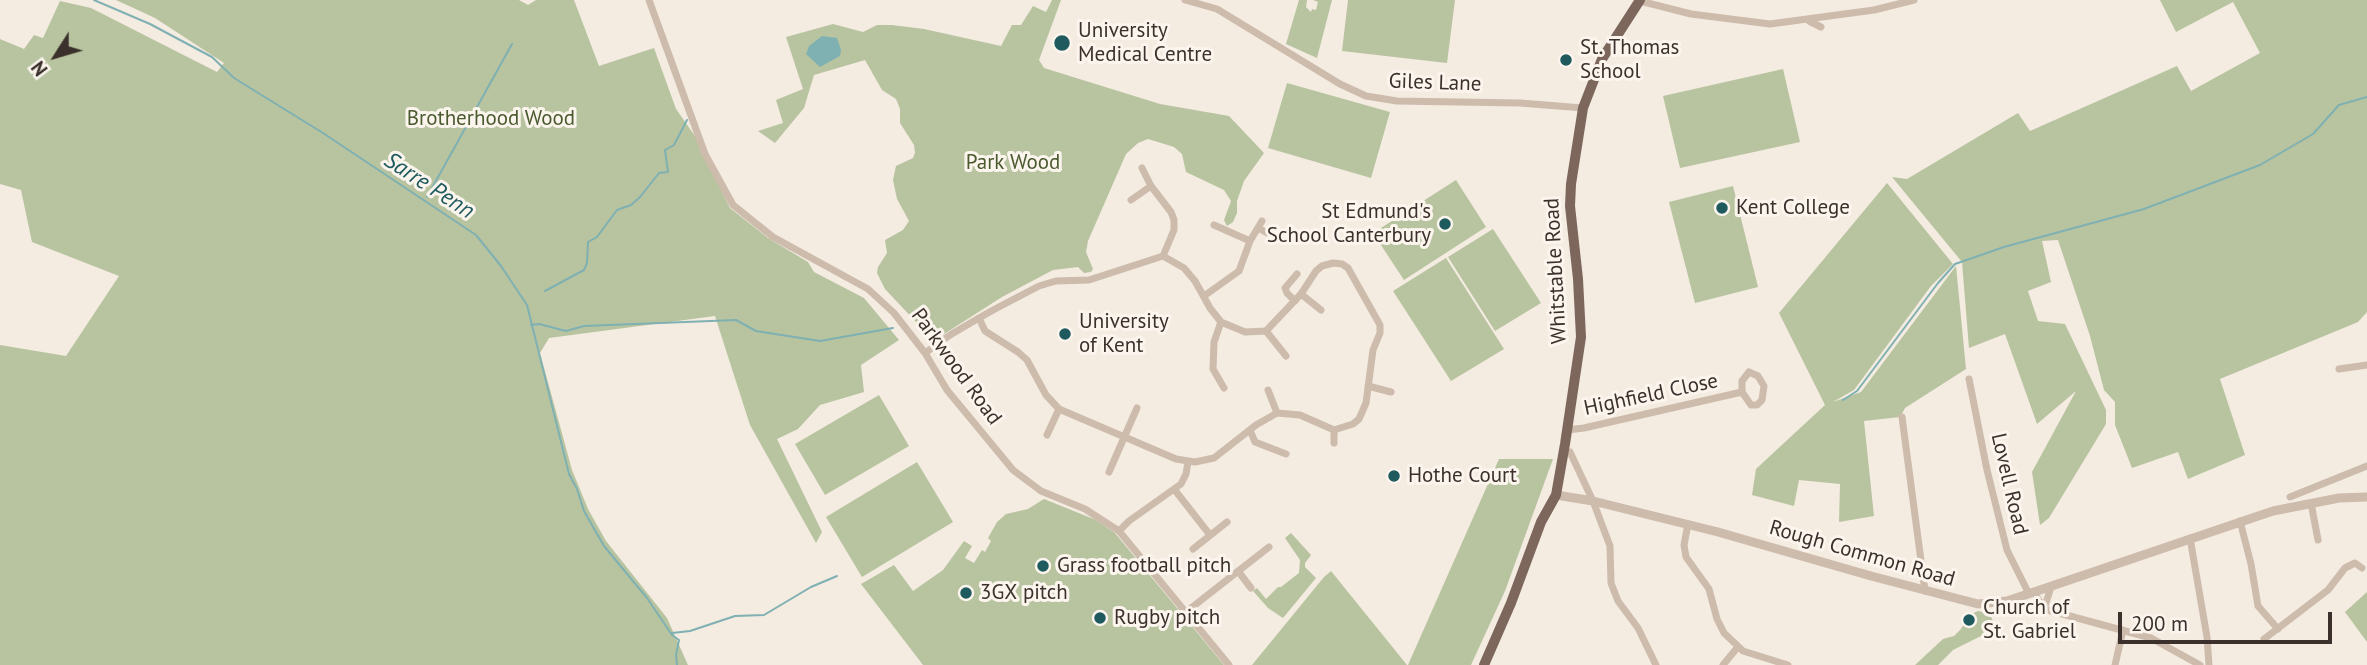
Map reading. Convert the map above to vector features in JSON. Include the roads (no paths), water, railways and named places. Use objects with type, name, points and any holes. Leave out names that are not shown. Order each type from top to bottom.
[{"type":"main road","name":"Whitstable Road","points":[[1484,665],[1511,603],[1541,522],[1556,495],[1581,337],[1570,206],[1583,108],[1602,59],[1640,0]]},
{"type":"street","name":"Parkwood Road","points":[[649,0],[705,154],[733,205],[773,237],[869,289],[894,313],[925,352],[947,390],[1013,470],[1041,491],[1085,509],[1119,531],[1228,665]]},
{"type":"street","name":"Giles Lane","points":[[1185,0],[1217,9],[1340,84],[1366,96],[1397,101],[1520,103],[1583,108]]},
{"type":"street","points":[[1640,0],[1691,14],[1770,24],[1874,10],[1914,0]]},
{"type":"street","points":[[1802,20],[1813,21],[1821,27]]},
{"type":"street","points":[[1142,168],[1174,220],[1174,230],[1163,256]]},
{"type":"street","points":[[1131,200],[1152,186]]},
{"type":"street","points":[[1204,296],[1239,271],[1250,241],[1260,224],[1275,237]]},
{"type":"street","points":[[1214,225],[1250,241]]},
{"type":"street","points":[[925,352],[979,318],[1039,286],[1056,281],[1089,280],[1163,256],[1184,268],[1221,321],[1245,332],[1266,331],[1298,297],[1315,271],[1333,263],[1342,264],[1353,274],[1380,325],[1366,403],[1359,419],[1345,428],[1334,430],[1300,415],[1277,413],[1214,458],[1188,462],[1059,409],[1046,395],[1027,360],[985,331],[979,318]]},
{"type":"street","points":[[1297,274],[1285,288],[1287,293],[1321,310]]},
{"type":"street","points":[[1221,321],[1214,342],[1213,374],[1224,388]]},
{"type":"street","points":[[1266,331],[1286,356]]},
{"type":"street","points":[[2339,369],[2367,365]]},
{"type":"street","name":"Lovell Road","points":[[1969,379],[1987,470],[2007,550],[2044,610]]},
{"type":"street","points":[[1368,386],[1391,392]]},
{"type":"street","points":[[1268,390],[1277,413]]},
{"type":"street","name":"Highfield Close","points":[[1567,430],[1742,392]]},
{"type":"street","points":[[1109,472],[1137,408]]},
{"type":"street","points":[[1047,435],[1059,409]]},
{"type":"street","points":[[1902,418],[1925,591]]},
{"type":"street","points":[[1250,430],[1255,442],[1286,454]]},
{"type":"street","points":[[1334,430],[1334,443]]},
{"type":"street","points":[[1570,452],[1593,501],[1610,547],[1611,583],[1618,601],[1638,628],[1656,665]]},
{"type":"street","points":[[1119,531],[1174,489],[1185,478],[1188,462]]},
{"type":"street","points":[[2290,496],[2367,466]]},
{"type":"street","points":[[1174,489],[1210,535]]},
{"type":"street","points":[[2311,489],[2318,540]]},
{"type":"street","name":"Rough Common Road","points":[[1556,495],[1688,524],[1978,604],[2007,601],[2273,510],[2367,497]]},
{"type":"street","points":[[2240,521],[2258,607],[2278,629]]},
{"type":"street","points":[[1193,549],[1227,522]]},
{"type":"street","points":[[1688,524],[1684,545],[1686,557],[1709,589],[1720,627],[1737,648],[1788,665]]},
{"type":"street","points":[[2190,538],[2205,624],[2209,665]]},
{"type":"street","points":[[1186,612],[1269,547]]},
{"type":"street","points":[[2264,639],[2328,590],[2344,568],[2355,563],[2362,568]]},
{"type":"street","points":[[1238,571],[1251,588]]},
{"type":"street","points":[[2050,587],[2044,610],[2151,638],[2200,665]]},
{"type":"street","points":[[2115,665],[2123,630]]},
{"type":"street","points":[[1723,665],[1737,648]]},
{"type":"water","points":[[822,36],[837,38],[841,50],[840,56],[820,67],[806,54],[809,46]]},
{"type":"waterway","name":"Sarre Penn","points":[[94,0],[150,24],[212,57],[234,78],[323,133],[476,235],[527,305],[569,474],[584,511],[604,546],[647,598],[672,635],[679,640],[677,665]]},
{"type":"waterway","points":[[427,197],[512,44]]},
{"type":"waterway","points":[[1843,400],[1857,391],[1955,264],[2004,247],[2144,209],[2260,165],[2313,134],[2339,105],[2367,97]]},
{"type":"waterway","points":[[545,291],[584,270],[588,242],[597,237],[617,210],[631,205],[640,197],[659,173],[668,172],[665,150],[674,145],[687,120]]},
{"type":"waterway","points":[[531,325],[539,324],[566,331],[584,326],[736,320],[756,331],[820,341],[893,328]]},
{"type":"waterway","points":[[672,633],[690,631],[735,616],[764,615],[811,587],[837,576]]},
{"type":"place","name":"University Medical Centre","points":[[1062,43]]},
{"type":"place","name":"St. Thomas School","points":[[1566,60]]},
{"type":"place","name":"Kent College","points":[[1722,208]]},
{"type":"place","name":"St Edmund's School Canterbury","points":[[1445,224]]},
{"type":"place","name":"University of Kent","points":[[1065,334]]},
{"type":"place","name":"Hothe Court","points":[[1394,476]]},
{"type":"place","name":"Grass football pitch","points":[[1043,566]]},
{"type":"place","name":"3GX pitch","points":[[966,593]]},
{"type":"place","name":"Rugby pitch","points":[[1100,618]]},
{"type":"place","name":"Church of St. Gabriel","points":[[1969,620]]},
{"type":"park label","name":"Brotherhood Wood","points":[[491,119]]},
{"type":"park label","name":"Park Wood","points":[[1013,163]]}]
